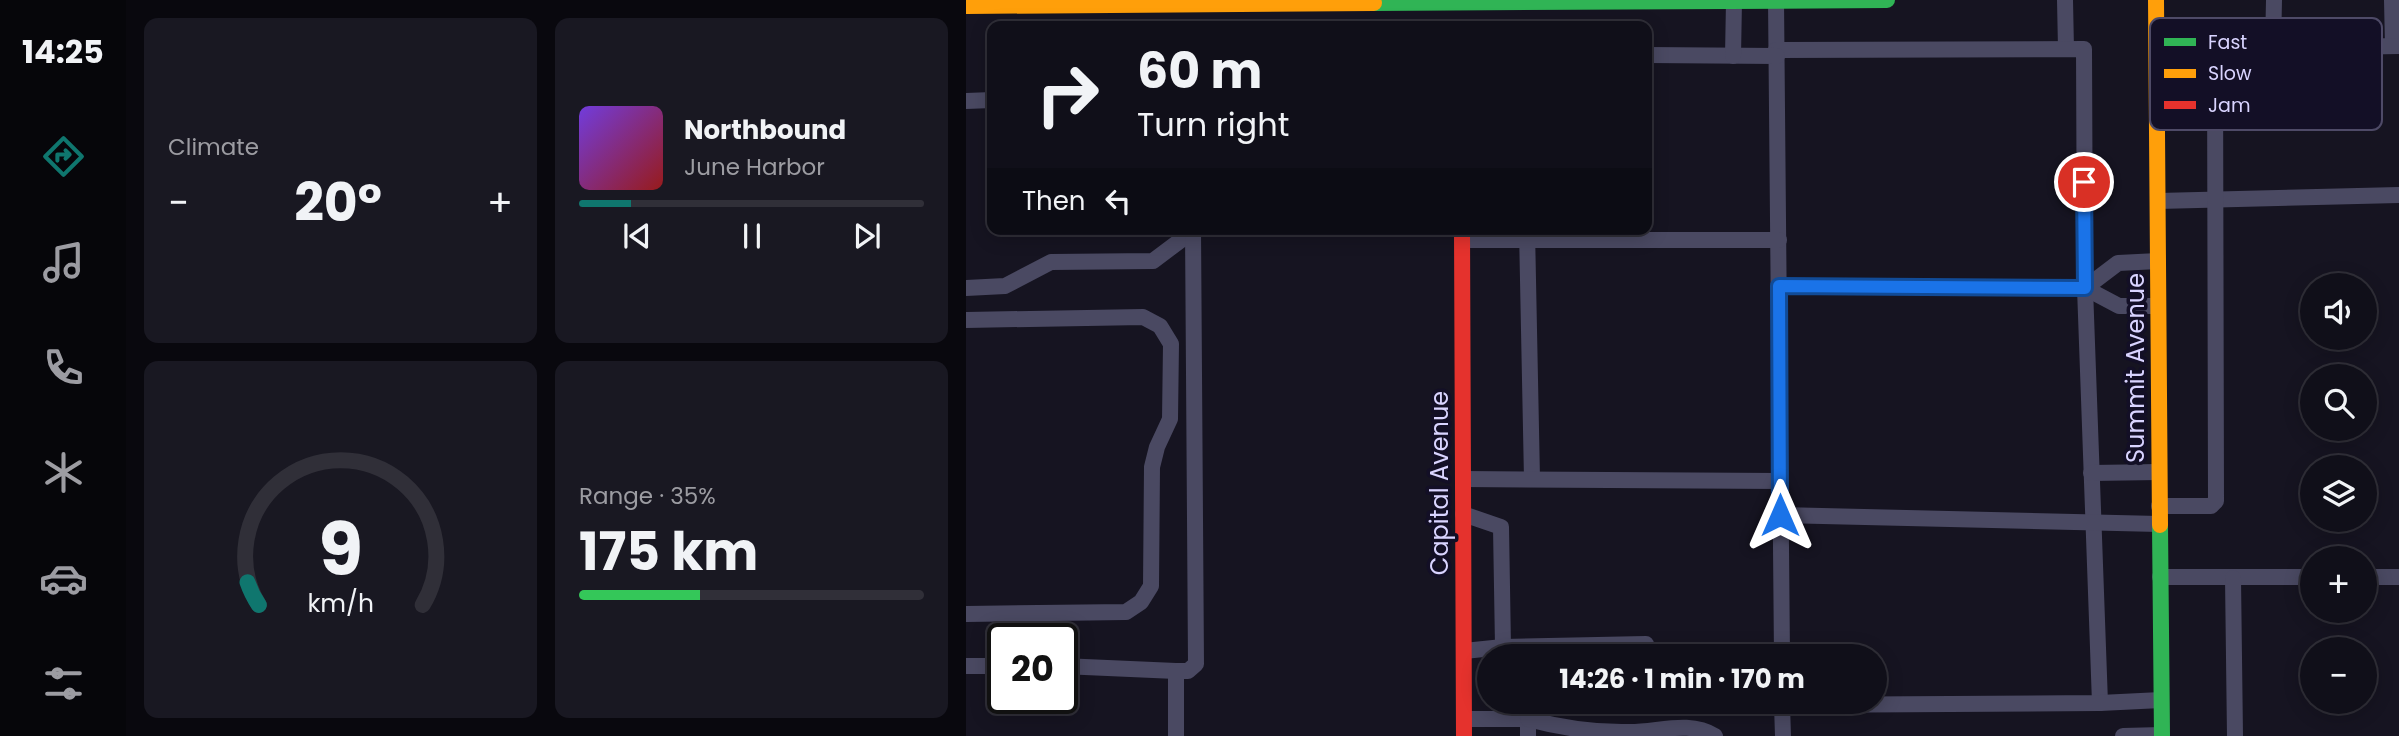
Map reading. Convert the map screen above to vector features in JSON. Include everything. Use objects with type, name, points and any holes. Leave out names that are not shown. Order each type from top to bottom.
[{"type":"street","points":[[966,6],[1192,11],[1222,3],[1526,8],[1727,1],[1887,0]]},
{"type":"street","name":"Summit Avenue","points":[[2156,0],[2156,18]]},
{"type":"street","name":"Summit Avenue","points":[[2157,130],[2162,736]]},
{"type":"street","name":"Capital Avenue","points":[[1462,235],[1464,736]]},
{"type":"lane","points":[[1776,0],[1782,644]]},
{"type":"lane","points":[[2065,0],[2066,49]]},
{"type":"lane","points":[[2273,0],[2273,18]]},
{"type":"lane","points":[[2392,0],[2396,46]]},
{"type":"lane","points":[[1727,1],[1733,56]]},
{"type":"lane","points":[[1652,55],[2084,49],[2085,288],[2100,703]]},
{"type":"lane","points":[[966,101],[987,100]]},
{"type":"lane","points":[[2159,506],[2211,506],[2216,501],[2216,130]]},
{"type":"lane","points":[[2158,201],[2399,195]]},
{"type":"lane","points":[[966,288],[1005,286],[1051,262],[1153,261],[1187,235]]},
{"type":"lane","points":[[1078,667],[1188,671],[1196,664],[1193,235]]},
{"type":"lane","points":[[1462,235],[1779,240]]},
{"type":"lane","points":[[1527,235],[1532,479]]},
{"type":"lane","points":[[2085,288],[2118,263],[2158,261]]},
{"type":"lane","points":[[1779,286],[2085,288],[2119,306],[2158,306]]},
{"type":"lane","points":[[966,320],[1143,317],[1160,326],[1171,344],[1170,419],[1152,467],[1151,586],[1141,602],[1126,612],[966,614]]},
{"type":"lane","points":[[1164,434],[1194,434]]},
{"type":"lane","points":[[2091,473],[2160,472]]},
{"type":"lane","points":[[1463,479],[1780,481]]},
{"type":"lane","points":[[1463,514],[1502,527],[1503,644]]},
{"type":"lane","points":[[1780,515],[2160,524]]},
{"type":"lane","points":[[2160,577],[2300,578]]},
{"type":"lane","points":[[2233,578],[2235,736]]},
{"type":"lane","points":[[2377,578],[2399,578]]},
{"type":"lane","points":[[1464,651],[1477,650]]},
{"type":"lane","points":[[966,666],[987,666]]},
{"type":"lane","points":[[1176,671],[1177,736]]},
{"type":"lane","points":[[1887,704],[2100,703],[2162,700]]},
{"type":"lane","points":[[1782,714],[1783,736]]},
{"type":"lane","points":[[1464,719],[1528,719],[1566,729],[1618,732],[1698,727],[1714,736]]},
{"type":"lane","points":[[1528,719],[1528,736]]},
{"type":"lane","points":[[2123,736],[2162,736]]},
{"type":"traffic: fast","points":[[1374,3],[1887,0]]},
{"type":"traffic: fast","points":[[2160,525],[2162,736]]},
{"type":"traffic: slow","points":[[2156,0],[2156,18]]},
{"type":"traffic: slow","points":[[966,6],[1374,3]]},
{"type":"traffic: slow","points":[[2157,130],[2160,525]]},
{"type":"traffic: jam","points":[[1462,235],[1464,736]]},
{"type":"route","points":[[1780,515],[1779,286],[2085,288],[2084,182]]}]
